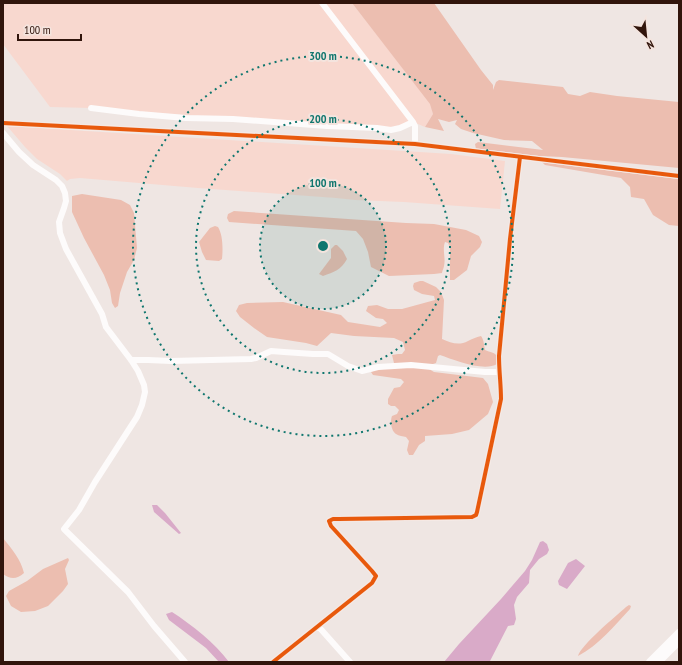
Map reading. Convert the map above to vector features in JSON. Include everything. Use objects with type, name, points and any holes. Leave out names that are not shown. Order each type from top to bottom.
[{"type":"main road","points":[[650,662],[679,633]]},
{"type":"main road","points":[[658,662],[679,641]]},
{"type":"street","points":[[322,3],[413,122],[415,126],[415,144]]},
{"type":"street","points":[[90,108],[186,118],[233,119],[391,130],[413,122]]},
{"type":"street","points":[[3,123],[415,144],[679,176]]},
{"type":"street","points":[[3,133],[19,152],[33,165],[56,180],[62,186],[66,201],[59,222],[60,233],[66,248],[102,314],[106,327],[131,360],[144,385],[145,392],[137,417],[95,482],[79,510],[64,529],[128,592],[154,626],[185,662]]},
{"type":"street","points":[[273,662],[372,583],[376,576],[329,521],[339,518],[472,518],[476,515],[500,399],[501,382],[499,372],[499,356],[510,239],[520,157]]},
{"type":"street","points":[[131,360],[171,361],[251,359],[271,352],[284,352],[328,354],[348,366],[362,371],[378,367],[412,365],[499,372]]},
{"type":"street","points":[[318,626],[350,662]]},
{"type":"shaded area","points":[[3,3],[352,3],[431,104],[433,114],[425,127],[413,122],[400,128],[327,126],[91,108],[50,107],[3,44]]},
{"type":"shaded area","points":[[352,3],[434,3],[493,85],[493,90],[496,82],[499,80],[563,87],[568,94],[580,96],[590,92],[679,102],[679,168],[562,157],[517,155],[476,149],[475,144],[478,142],[543,150],[532,141],[504,140],[461,129],[455,124],[457,120],[449,122],[438,119],[444,131],[425,127],[433,114],[430,104]]},
{"type":"shaded area","points":[[7,126],[451,154],[505,161],[500,209],[355,200],[80,178],[70,179],[67,181],[60,174],[37,159]]},
{"type":"shaded area","points":[[540,160],[679,176],[679,226],[669,225],[653,215],[644,199],[631,197],[630,187],[621,178],[545,165]]},
{"type":"shaded area","points":[[82,194],[121,200],[130,205],[134,213],[137,248],[134,260],[127,272],[120,293],[118,306],[115,308],[112,303],[110,290],[104,275],[72,212],[72,196]]},
{"type":"shaded area","points":[[234,211],[434,224],[466,230],[479,236],[482,242],[480,247],[471,256],[467,270],[454,280],[450,280],[450,247],[448,243],[445,242],[442,273],[389,276],[371,267],[368,252],[363,239],[356,231],[229,222],[227,218],[228,214]]},
{"type":"shaded area","points":[[215,226],[220,230],[222,242],[222,259],[219,261],[206,260],[199,242],[210,228]]},
{"type":"shaded area","points":[[335,245],[343,251],[347,259],[340,268],[323,276],[319,274],[331,258],[331,249]]},
{"type":"shaded area","points":[[420,281],[436,287],[441,292],[444,300],[442,339],[458,344],[465,343],[481,336],[485,350],[496,355],[497,364],[485,367],[477,366],[440,355],[438,356],[436,363],[430,365],[429,369],[434,372],[483,378],[488,384],[493,402],[488,414],[469,430],[452,434],[425,436],[425,441],[419,445],[413,455],[409,455],[407,450],[409,441],[406,437],[397,435],[393,431],[391,418],[397,414],[399,410],[395,406],[388,404],[388,399],[394,388],[400,387],[404,382],[401,379],[373,375],[371,372],[375,370],[392,368],[394,363],[392,355],[402,354],[405,350],[403,342],[394,338],[331,333],[317,346],[267,337],[240,317],[236,311],[239,305],[247,303],[283,302],[341,315],[348,322],[380,327],[387,323],[383,319],[376,318],[366,311],[368,306],[377,305],[388,309],[402,309],[435,300],[434,296],[422,294],[414,290],[414,283]]},
{"type":"shaded area","points":[[152,505],[157,505],[181,533],[179,534],[154,512]]},
{"type":"shaded area","points":[[3,538],[16,555],[23,568],[24,573],[19,577],[11,578],[3,574]]},
{"type":"shaded area","points":[[543,541],[547,544],[549,550],[547,554],[539,559],[530,570],[529,583],[517,597],[514,605],[516,619],[514,625],[508,626],[490,661],[444,662],[525,571],[540,542]]},
{"type":"shaded area","points":[[68,558],[69,560],[65,569],[68,584],[48,606],[35,611],[21,612],[11,606],[6,596],[9,591],[27,581],[43,569]]},
{"type":"shaded area","points":[[576,559],[585,566],[567,589],[559,585],[558,581],[568,563]]},
{"type":"shaded area","points":[[629,605],[631,606],[630,609],[606,635],[586,652],[578,656],[585,645],[592,638]]},
{"type":"shaded area","points":[[172,612],[203,635],[229,662],[219,662],[206,648],[169,620],[166,614]]},
{"type":"cycle path","points":[[3,123],[415,144],[679,176]]},
{"type":"cycle path","points":[[273,662],[372,583],[376,576],[331,526],[329,521],[333,519],[472,517],[476,515],[501,399],[499,356],[510,239],[520,157]]}]
